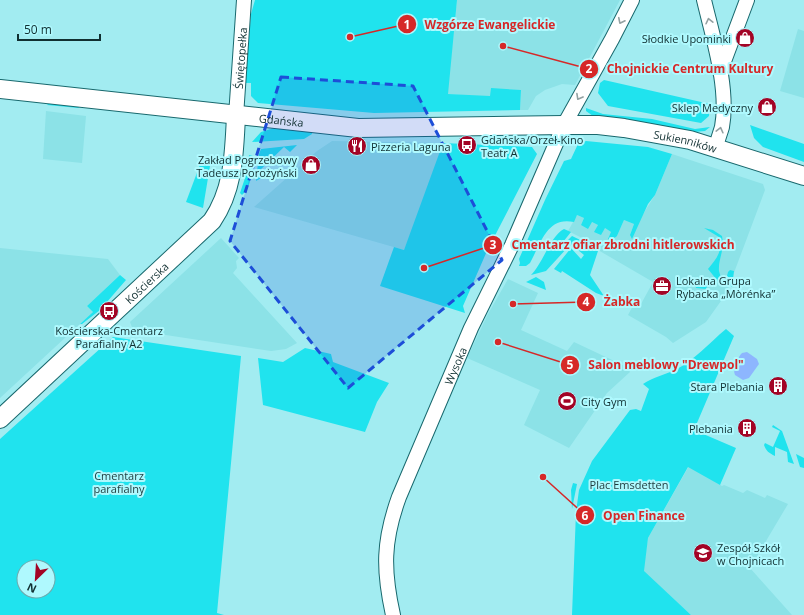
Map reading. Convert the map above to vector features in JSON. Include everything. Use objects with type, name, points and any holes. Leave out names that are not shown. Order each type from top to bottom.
[{"type":"main road","name":"Gdańska","points":[[0,89],[236,116],[358,128],[564,125]]},
{"type":"main road","name":"Kościerska","points":[[0,419],[212,221],[224,199],[232,172],[236,116]]},
{"type":"main road","name":"Sukienników","points":[[564,125],[598,125],[638,130],[716,148],[804,176]]},
{"type":"street","name":"Świętopełka","points":[[236,116],[244,0]]},
{"type":"street","name":"Wysoka","points":[[392,615],[385,570],[386,546],[395,509],[471,328],[512,245],[564,125],[632,0]]},
{"type":"street","points":[[704,0],[720,72],[723,112],[722,127],[716,148]]},
{"type":"street","points":[[720,72],[747,0]]},
{"type":"street","points":[[714,42],[723,42],[732,39]]},
{"type":"highlighted area","points":[[281,77],[413,86],[502,260],[348,388],[230,241]]},
{"type":"shaded area","points":[[457,0],[620,0],[575,85],[562,84],[545,90],[536,96],[528,110],[520,110],[521,90],[490,97],[447,94]]},
{"type":"shaded area","points":[[798,29],[804,31],[804,98],[780,91]]},
{"type":"shaded area","points":[[46,111],[86,116],[82,163],[43,159]]},
{"type":"shaded area","points":[[332,141],[443,143],[425,198],[404,250],[254,207],[317,151]]},
{"type":"shaded area","points":[[672,154],[763,184],[765,190],[726,294],[706,322],[673,343],[666,337],[628,315],[635,302],[641,304],[653,282],[598,250],[598,246],[568,231],[577,215],[584,218],[581,225],[592,222],[598,225],[595,232],[605,228],[617,236],[624,220],[634,224],[630,235],[655,195]]},
{"type":"shaded area","points":[[221,238],[239,258],[236,261],[237,268],[233,273],[297,343],[286,349],[271,351],[133,330],[130,322]]},
{"type":"shaded area","points":[[0,248],[108,259],[120,275],[87,306],[93,312],[0,398]]},
{"type":"shaded area","points":[[508,279],[538,293],[521,330],[567,351],[574,342],[627,367],[630,372],[607,393],[569,448],[524,425],[540,390],[467,358],[488,314]]},
{"type":"shaded area","points":[[747,352],[757,359],[759,364],[749,378],[743,380],[735,375],[734,370],[740,355]]},
{"type":"shaded area","name":"Zespół Szkół w Chojnicach","points":[[689,466],[722,486],[724,485],[743,493],[747,490],[765,498],[767,495],[788,504],[750,568],[792,615],[691,615],[643,571],[648,538]]},
{"type":"green space","points":[[255,0],[457,0],[448,94],[490,96],[491,88],[521,90],[520,110],[374,113],[258,103],[251,96],[251,83],[245,83],[251,14]]},
{"type":"green space","points":[[604,80],[710,104],[709,116],[701,123],[608,106],[598,93],[600,83]]},
{"type":"green space","points":[[49,103],[78,106],[79,108],[47,105]]},
{"type":"green space","points":[[586,108],[603,114],[652,119],[695,129],[710,127],[705,131],[694,132],[636,121],[593,116],[586,111]]},
{"type":"green space","points":[[750,125],[804,144],[804,162],[763,147],[754,138]]},
{"type":"green space","points":[[274,128],[312,132],[312,134],[304,139],[252,142],[261,132]]},
{"type":"green space","points":[[586,141],[648,147],[672,154],[655,195],[648,204],[632,239],[630,235],[634,224],[624,220],[617,236],[612,240],[608,239],[611,232],[605,228],[601,235],[594,232],[598,225],[592,222],[588,229],[581,225],[584,218],[577,215],[574,222],[565,221],[557,223],[551,227],[546,233],[530,263],[526,266],[519,266],[519,259],[564,161],[571,159],[578,144]]},
{"type":"green space","points":[[443,143],[532,147],[537,154],[487,251],[463,306],[465,313],[380,286],[394,247],[404,250]]},
{"type":"green space","points":[[297,145],[290,152],[284,147],[258,172],[263,177],[256,181],[259,154],[261,149]]},
{"type":"green space","points":[[249,155],[253,156],[251,177],[246,191],[242,195],[240,193],[247,172]]},
{"type":"green space","points":[[201,162],[210,166],[203,208],[186,202]]},
{"type":"green space","points":[[704,228],[713,230],[722,236],[723,246],[719,266],[722,280],[721,285],[708,269],[720,250],[719,237]]},
{"type":"green space","points":[[564,229],[571,232],[563,242],[568,247],[546,271],[531,275],[555,237]]},
{"type":"green space","points":[[572,236],[597,248],[598,251],[590,275],[604,296],[596,293],[562,271],[561,273],[554,269],[571,248],[581,259],[584,255],[567,241]]},
{"type":"green space","points":[[730,270],[734,271],[732,287],[726,280]]},
{"type":"green space","points":[[120,275],[126,280],[100,310],[80,324],[93,312],[87,306]]},
{"type":"green space","points":[[536,277],[544,282],[546,290],[526,282]]},
{"type":"green space","points":[[698,277],[703,279],[708,284],[706,289],[696,288],[695,281]]},
{"type":"green space","name":"Plac Emsdetten","points":[[726,329],[734,336],[694,430],[736,448],[720,485],[688,467],[648,538],[644,571],[691,615],[572,615],[576,512],[579,490],[592,461],[630,410],[636,409],[641,411],[649,389],[643,384],[682,366]]},
{"type":"green space","name":"Cmentarz parafialny","points":[[113,337],[241,356],[217,613],[224,615],[0,615],[0,439]]},
{"type":"green space","points":[[305,348],[331,354],[333,362],[389,383],[377,402],[365,432],[263,405],[258,358],[283,362]]},
{"type":"green space","points":[[773,425],[782,431],[794,464],[788,462],[787,452],[775,447],[775,456],[769,453],[766,449],[764,445],[765,443],[773,447],[780,431],[772,427]]},
{"type":"green space","points":[[796,454],[804,458],[804,468],[800,467]]},
{"type":"green space","points":[[573,483],[577,484],[572,509],[571,490]]},
{"type":"place","name":"Wzgórze Ewangelickie","points":[[350,37]]},
{"type":"place","name":"Słodkie Upominki","points":[[745,38]]},
{"type":"place","name":"Chojnickie Centrum Kultury","points":[[503,46]]},
{"type":"place","name":"Sklep Medyczny","points":[[767,107]]},
{"type":"place","name":"Gdańska/Orzeł-Kino Teatr A","points":[[467,145]]},
{"type":"place","name":"Pizzeria Laguna","points":[[357,146]]},
{"type":"place","name":"Zakład Pogrzebowy Tadeusz Porożyński","points":[[311,165]]},
{"type":"place","name":"Cmentarz ofiar zbrodni hitlerowskich","points":[[424,268]]},
{"type":"place","name":"Lokalna Grupa Rybacka „Mòrénka”","points":[[662,286]]},
{"type":"place","name":"Żabka","points":[[513,304]]},
{"type":"place","name":"Kościerska-Cmentarz Parafialny A2","points":[[109,311]]},
{"type":"place","name":"Salon meblowy \"Drewpol\"","points":[[498,342]]},
{"type":"place","name":"Stara Plebania","points":[[778,386]]},
{"type":"place","name":"City Gym","points":[[567,401]]},
{"type":"place","name":"Plebania","points":[[747,428]]},
{"type":"place","name":"Open Finance","points":[[543,477]]},
{"type":"place","name":"Zespół Szkół w Chojnicach","points":[[703,553]]}]
